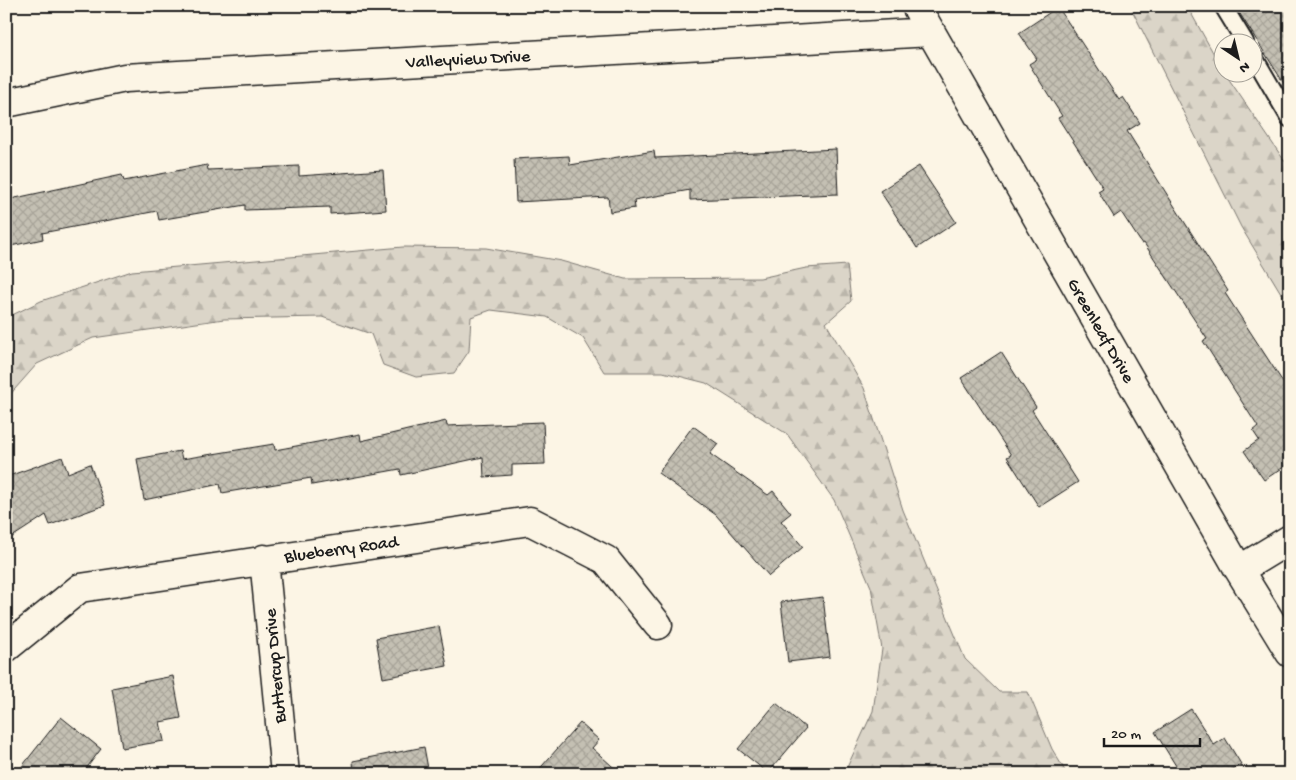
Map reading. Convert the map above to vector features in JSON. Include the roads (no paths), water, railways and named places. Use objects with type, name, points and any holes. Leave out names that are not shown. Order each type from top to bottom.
[{"type":"street","name":"Greenleaf Drive","points":[[916,6],[1239,570],[1290,653]]},
{"type":"street","name":"Valleyview Drive","points":[[6,103],[125,78],[932,32]]},
{"type":"street","name":"Blueberry Road","points":[[6,648],[80,588],[264,559],[530,521],[606,560],[658,625]]},
{"type":"street","points":[[1239,570],[1290,539]]},
{"type":"street","name":"Buttercup Drive","points":[[264,559],[285,774]]},
{"type":"lane","points":[[1223,6],[1239,32]]},
{"type":"lane","points":[[1264,74],[1290,119]]}]
